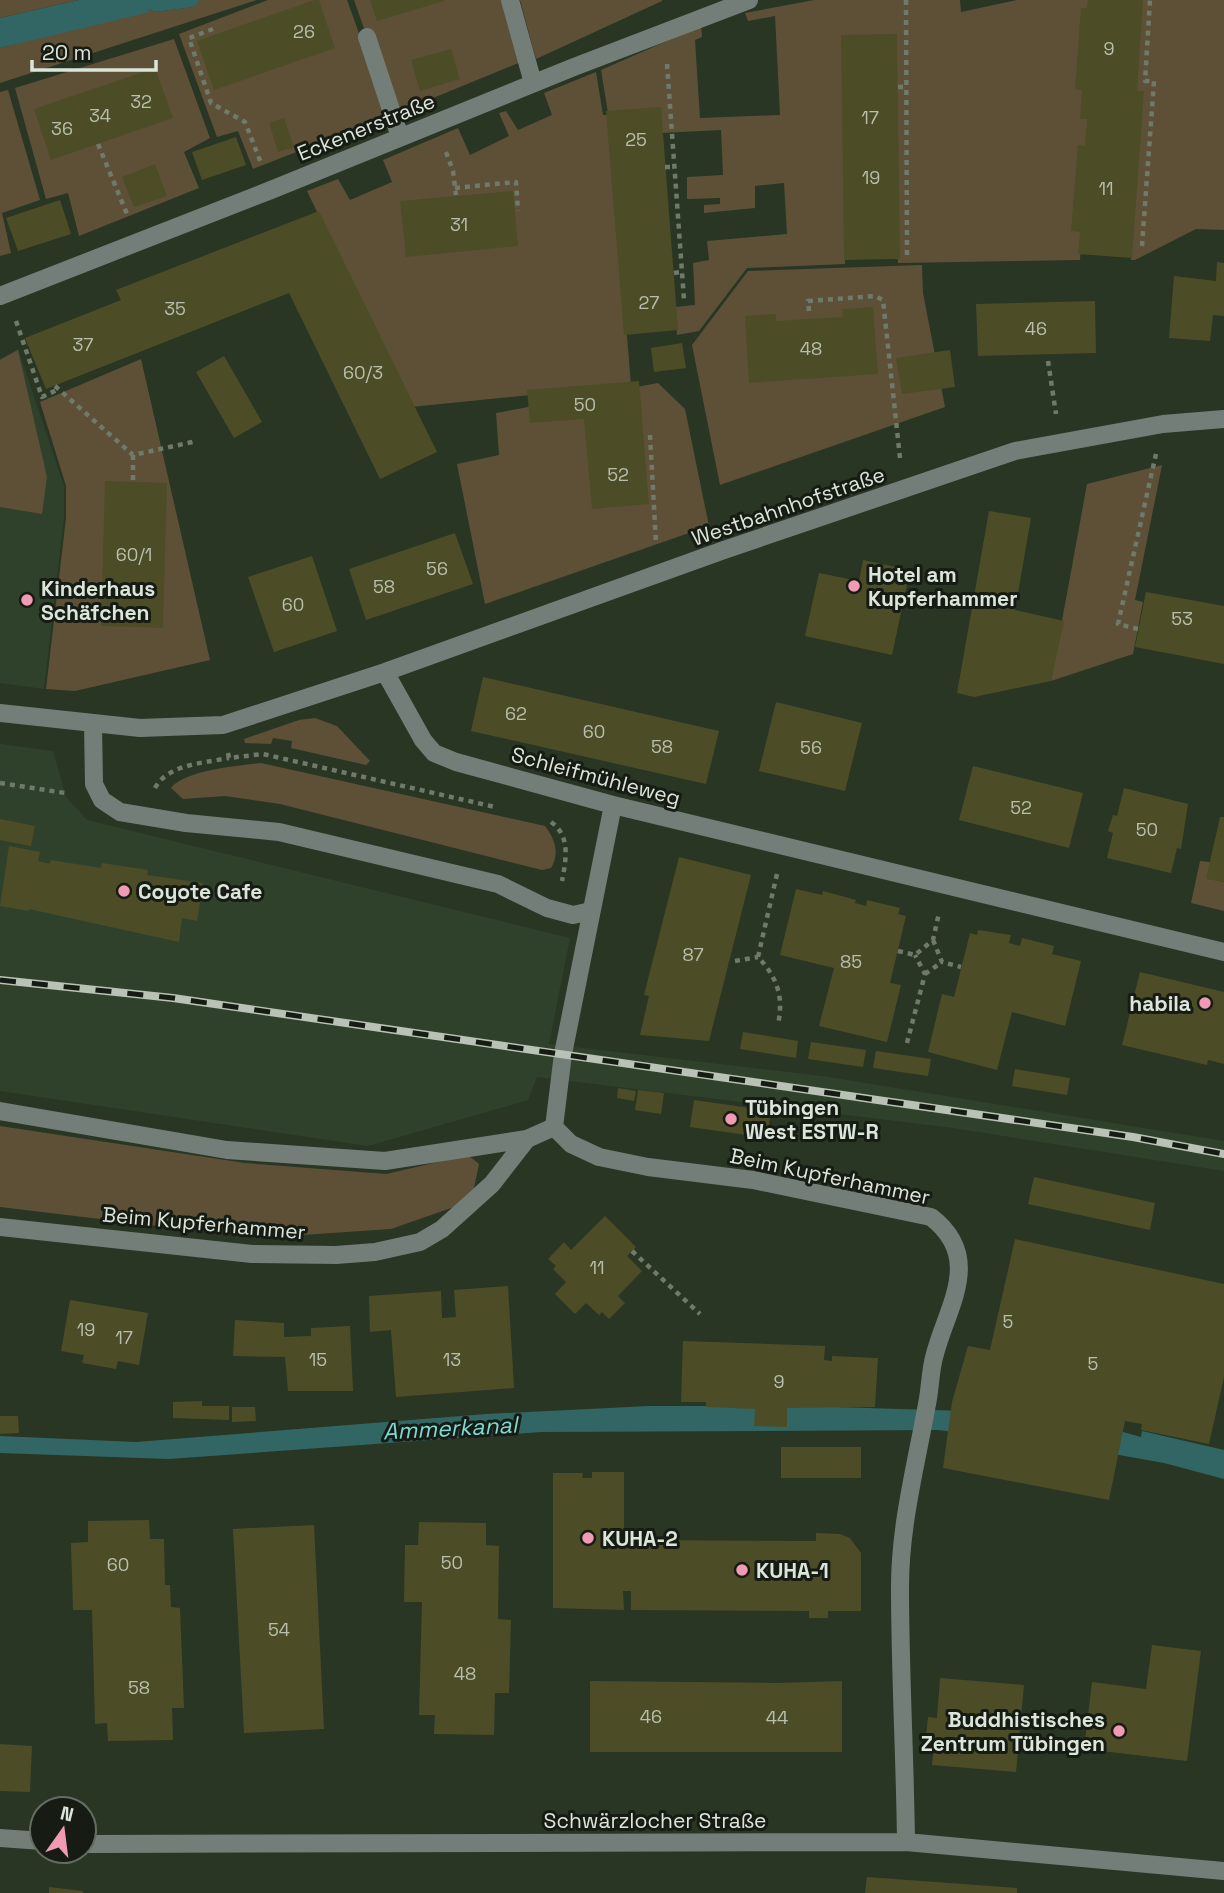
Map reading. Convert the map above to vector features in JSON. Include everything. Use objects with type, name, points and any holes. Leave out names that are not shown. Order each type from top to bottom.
[{"type":"street","points":[[510,0],[533,83]]},
{"type":"street","name":"Eckenerstraße","points":[[4,294],[749,0]]},
{"type":"street","points":[[367,37],[400,137]]},
{"type":"street","name":"Westbahnhofstraße","points":[[385,672],[1015,451],[1163,424],[1221,418]]},
{"type":"street","points":[[0,712],[93,724],[173,729],[223,725],[385,672]]},
{"type":"street","name":"Schleifmühleweg","points":[[385,672],[411,722],[434,753],[456,762],[613,805],[1224,952]]},
{"type":"street","points":[[93,724],[93,784],[102,800],[120,812],[279,832],[498,884],[573,915],[591,911]]},
{"type":"street","points":[[554,1127],[563,1054],[613,805]]},
{"type":"street","name":"Beim Kupferhammer","points":[[0,1111],[227,1150],[385,1161],[527,1139],[554,1127],[571,1144],[599,1157],[648,1167],[766,1183],[931,1217],[946,1229],[954,1246],[958,1269],[955,1301],[933,1360],[904,1532],[900,1586],[906,1842]]},
{"type":"street","name":"Beim Kupferhammer","points":[[0,1227],[253,1254],[336,1255],[375,1252],[420,1242],[442,1229],[492,1184],[527,1139]]},
{"type":"street","points":[[0,1838],[28,1840]]},
{"type":"street","name":"Schwärzlocher Straße","points":[[98,1844],[906,1842],[1224,1871]]},
{"type":"path","points":[[906,0],[902,204],[907,258]]},
{"type":"path","points":[[1142,246],[1154,81],[1145,81],[1150,0]]},
{"type":"path","points":[[213,29],[190,38],[211,103],[245,122],[271,190]]},
{"type":"path","points":[[664,32],[684,300]]},
{"type":"path","points":[[898,87],[906,87]]},
{"type":"path","points":[[98,144],[138,240]]},
{"type":"path","points":[[446,153],[453,171],[456,195]]},
{"type":"path","points":[[665,167],[674,167]]},
{"type":"path","points":[[455,188],[516,182],[518,211]]},
{"type":"path","points":[[674,273],[681,272]]},
{"type":"path","points":[[4,294],[41,397],[57,387],[133,455],[133,482]]},
{"type":"path","points":[[809,311],[808,301],[875,296],[883,300],[903,491]]},
{"type":"path","points":[[1048,361],[1060,443]]},
{"type":"path","points":[[1138,629],[1118,624],[1163,424]]},
{"type":"path","points":[[650,435],[659,575]]},
{"type":"path","points":[[133,455],[197,441]]},
{"type":"path","points":[[223,725],[229,758]]},
{"type":"path","points":[[144,817],[160,778],[176,769],[263,754],[499,808]]},
{"type":"path","points":[[0,783],[56,793],[93,784]]},
{"type":"path","points":[[550,821],[558,827],[565,841],[567,858],[556,910]]},
{"type":"path","points":[[758,957],[784,846]]},
{"type":"path","points":[[942,962],[933,940],[946,885]]},
{"type":"path","points":[[915,955],[933,940]]},
{"type":"path","points":[[898,951],[915,955],[925,974]]},
{"type":"path","points":[[735,961],[758,957]]},
{"type":"path","points":[[758,957],[772,975],[781,997],[778,1024]]},
{"type":"path","points":[[907,1043],[925,974],[942,962],[961,967]]},
{"type":"path","points":[[632,1251],[700,1314]]},
{"type":"shaded area","points":[[0,0],[79,0],[0,18]]},
{"type":"shaded area","points":[[200,0],[257,0],[0,83],[0,48],[150,9],[155,12],[193,7]]},
{"type":"shaded area","points":[[268,0],[347,0],[389,116],[253,169],[238,131],[217,137],[179,34]]},
{"type":"shaded area","points":[[354,0],[510,0],[526,60],[394,114]]},
{"type":"shaded area","points":[[520,0],[662,0],[662,1],[536,59]]},
{"type":"shaded area","points":[[814,0],[960,0],[961,12],[1017,0],[1091,0],[1093,86],[1080,260],[898,263],[895,37],[843,38],[845,264],[747,268],[699,331],[677,335],[675,307],[695,305],[693,263],[709,260],[707,241],[787,234],[784,183],[755,186],[755,208],[704,213],[704,205],[720,204],[720,198],[687,199],[687,177],[723,175],[721,130],[661,133],[608,113],[601,70],[701,26],[702,37],[695,40],[700,118],[780,115],[775,16],[748,21],[745,13]]},
{"type":"shaded area","points":[[1141,0],[1224,0],[1224,230],[1196,229],[1131,260],[1143,93],[1135,92]]},
{"type":"shaded area","points":[[174,39],[210,138],[184,152],[199,188],[79,236],[68,193],[46,199],[15,88]]},
{"type":"shaded area","points":[[596,72],[603,115],[609,115],[631,385],[411,407],[307,191],[338,179],[350,200],[392,182],[383,160],[458,128],[470,155],[509,136],[499,113],[506,111],[518,130],[552,115],[544,93]]},
{"type":"shaded area","points":[[8,90],[40,200],[2,213],[11,253],[0,256],[0,92]]},
{"type":"shaded area","points":[[922,265],[923,293],[945,407],[720,485],[692,345],[748,271]]},
{"type":"shaded area","name":"Kinderhaus Schäfchen","points":[[18,349],[64,486],[64,517],[44,689],[0,683],[0,359]]},
{"type":"shaded area","points":[[18,350],[47,477],[42,514],[0,507],[0,360]]},
{"type":"shaded area","points":[[141,359],[210,660],[75,691],[46,689],[66,518],[66,486],[40,402]]},
{"type":"shaded area","points":[[658,383],[685,409],[709,526],[485,604],[457,464],[499,455],[496,413]]},
{"type":"shaded area","points":[[1162,465],[1135,600],[1143,602],[1133,654],[1051,681],[1087,484]]},
{"type":"shaded area","points":[[315,718],[337,726],[370,761],[366,765],[291,748],[292,741],[273,738],[271,744],[245,743],[244,739],[299,720]]},
{"type":"shaded area","points":[[0,744],[53,751],[66,797],[87,820],[570,938],[549,1044],[822,1076],[1224,1141],[1224,1171],[953,1128],[537,1077],[528,1100],[368,1146],[0,1091]]},
{"type":"shaded area","points":[[261,763],[545,826],[555,846],[554,862],[551,868],[542,870],[280,804],[225,796],[183,799],[171,788],[178,782],[200,773]]},
{"type":"shaded area","points":[[1200,861],[1210,862],[1207,878],[1224,882],[1224,911],[1191,903]]},
{"type":"shaded area","points":[[0,1126],[245,1163],[386,1174],[468,1155],[479,1164],[474,1188],[454,1207],[391,1229],[258,1238],[0,1207]]},
{"type":"water","points":[[79,0],[200,0],[194,7],[155,12],[150,9],[146,13],[0,48],[0,18]]},
{"type":"water","name":"Ammerkanal","points":[[649,1406],[803,1406],[997,1412],[1076,1419],[1141,1437],[1142,1431],[1224,1450],[1224,1479],[1164,1463],[1074,1447],[938,1430],[541,1432],[169,1459],[0,1453],[0,1436],[136,1442],[486,1414]]},
{"type":"building","points":[[319,0],[335,48],[214,90],[197,41]]},
{"type":"building","points":[[370,0],[444,0],[444,1],[377,21]]},
{"type":"building","points":[[1088,0],[1143,0],[1137,91],[1144,91],[1132,258],[1078,254],[1080,232],[1071,231],[1078,145],[1085,146],[1087,119],[1080,119],[1082,90],[1075,89],[1081,8],[1087,8]]},
{"type":"building","points":[[897,34],[900,259],[844,260],[841,35]]},
{"type":"building","points":[[451,49],[460,79],[420,91],[411,60]]},
{"type":"building","points":[[155,68],[173,118],[51,160],[34,109]]},
{"type":"building","points":[[661,107],[678,330],[624,335],[606,111]]},
{"type":"building","points":[[284,118],[294,147],[278,152],[269,123]]},
{"type":"building","points":[[236,137],[246,165],[202,180],[192,152]]},
{"type":"building","points":[[155,164],[167,196],[134,207],[122,177]]},
{"type":"building","points":[[513,191],[518,246],[406,257],[400,201]]},
{"type":"building","points":[[60,200],[71,234],[18,251],[6,218]]},
{"type":"building","points":[[319,211],[437,452],[380,479],[289,293],[46,389],[25,338],[121,300],[116,290]]},
{"type":"building","points":[[1217,262],[1224,263],[1224,316],[1213,315],[1210,341],[1169,338],[1174,276],[1216,281]]},
{"type":"building","points":[[1095,301],[1096,353],[978,356],[976,304]]},
{"type":"building","points":[[873,307],[878,374],[749,383],[745,316],[776,314],[776,321],[843,317],[842,309]]},
{"type":"building","points":[[682,343],[686,368],[654,372],[651,348]]},
{"type":"building","points":[[950,350],[955,387],[902,394],[896,358]]},
{"type":"building","points":[[224,356],[262,422],[234,438],[196,372]]},
{"type":"building","points":[[639,381],[649,504],[592,509],[584,419],[530,423],[527,390]]},
{"type":"building","points":[[105,481],[167,483],[163,628],[101,626]]},
{"type":"building","points":[[989,511],[1031,518],[1015,610],[1064,621],[1051,681],[974,697],[957,693]]},
{"type":"building","points":[[455,533],[473,584],[366,620],[349,569]]},
{"type":"building","points":[[312,556],[337,631],[274,652],[248,577]]},
{"type":"building","points":[[863,560],[910,570],[892,655],[805,636],[819,573],[859,581]]},
{"type":"building","points":[[1146,592],[1224,606],[1224,664],[1135,647]]},
{"type":"building","points":[[483,677],[719,731],[706,784],[471,731]]},
{"type":"building","points":[[776,702],[862,723],[845,791],[759,771]]},
{"type":"building","points":[[973,766],[1083,793],[1069,848],[959,820]]},
{"type":"building","points":[[1124,788],[1188,804],[1181,849],[1177,848],[1171,873],[1107,858],[1113,833],[1108,831],[1113,815],[1117,816]]},
{"type":"building","points":[[1220,817],[1224,817],[1224,882],[1206,879]]},
{"type":"building","points":[[0,819],[35,826],[31,846],[0,840]]},
{"type":"building","points":[[9,846],[40,852],[38,861],[50,864],[51,860],[101,868],[102,863],[148,870],[147,875],[203,883],[197,921],[182,918],[179,942],[29,909],[0,906]]},
{"type":"building","points":[[679,857],[751,875],[709,1041],[640,1035],[649,996],[644,995]]},
{"type":"building","points":[[796,889],[822,895],[823,891],[856,900],[855,903],[866,906],[867,900],[900,908],[898,914],[906,916],[890,983],[901,985],[887,1042],[819,1026],[834,968],[780,955]]},
{"type":"building","points":[[978,930],[1011,935],[1009,943],[1020,946],[1022,938],[1054,946],[1052,954],[1081,961],[1065,1026],[1012,1012],[997,1070],[928,1052],[942,994],[954,997],[970,933],[977,935]]},
{"type":"building","points":[[1140,972],[1224,992],[1224,1064],[1208,1060],[1207,1065],[1122,1045]]},
{"type":"building","points":[[743,1032],[798,1041],[796,1058],[740,1049]]},
{"type":"building","points":[[811,1042],[866,1050],[863,1067],[808,1059]]},
{"type":"building","points":[[876,1051],[931,1059],[928,1076],[873,1068]]},
{"type":"building","points":[[1015,1069],[1070,1078],[1067,1095],[1012,1086]]},
{"type":"building","points":[[618,1088],[636,1091],[634,1101],[617,1098]]},
{"type":"building","points":[[638,1090],[664,1093],[661,1114],[635,1110]]},
{"type":"building","name":"Tübingen West ESTW-R","points":[[694,1100],[771,1111],[767,1138],[690,1127]]},
{"type":"building","points":[[1034,1177],[1155,1203],[1150,1230],[1028,1204]]},
{"type":"building","points":[[605,1216],[636,1247],[627,1256],[642,1271],[618,1296],[625,1303],[609,1319],[602,1312],[599,1315],[586,1303],[575,1314],[555,1294],[566,1282],[553,1269],[556,1266],[548,1259],[564,1242],[571,1250]]},
{"type":"building","points":[[1015,1239],[1224,1284],[1224,1377],[1209,1444],[1141,1430],[1142,1424],[1125,1421],[1109,1500],[943,1468],[952,1402],[968,1346],[990,1350]]},
{"type":"building","points":[[508,1286],[514,1388],[396,1397],[391,1330],[370,1332],[369,1296],[441,1291],[442,1318],[456,1317],[454,1290]]},
{"type":"building","points":[[70,1300],[148,1313],[139,1365],[118,1361],[116,1369],[82,1363],[84,1355],[61,1351]]},
{"type":"building","points":[[235,1320],[284,1323],[284,1337],[311,1336],[311,1328],[350,1326],[353,1391],[288,1391],[285,1357],[233,1356]]},
{"type":"building","points":[[683,1341],[825,1346],[824,1360],[832,1361],[832,1356],[878,1358],[875,1407],[787,1408],[787,1427],[754,1426],[755,1409],[706,1407],[706,1402],[681,1402]]},
{"type":"building","points":[[202,1401],[202,1406],[229,1406],[229,1420],[173,1418],[173,1402]]},
{"type":"building","points":[[232,1407],[255,1407],[256,1421],[232,1422]]},
{"type":"building","points":[[0,1416],[18,1416],[19,1433],[0,1434]]},
{"type":"building","points":[[781,1447],[861,1447],[861,1478],[781,1478]]},
{"type":"building","name":"KUHA-1","points":[[592,1472],[624,1472],[624,1548],[628,1548],[629,1540],[816,1541],[816,1533],[840,1534],[850,1538],[861,1553],[861,1611],[828,1611],[828,1618],[809,1618],[809,1611],[631,1610],[631,1591],[623,1591],[624,1610],[553,1608],[553,1473],[583,1473],[582,1478],[592,1478]]},
{"type":"building","points":[[149,1520],[150,1539],[164,1539],[165,1585],[170,1585],[171,1607],[180,1608],[184,1708],[172,1708],[173,1740],[108,1741],[107,1723],[95,1724],[92,1610],[73,1610],[71,1543],[88,1542],[88,1521]]},
{"type":"building","points":[[419,1522],[486,1523],[486,1545],[499,1546],[498,1619],[511,1620],[509,1693],[495,1693],[494,1735],[434,1734],[435,1715],[419,1715],[422,1602],[404,1602],[405,1545],[418,1545]]},
{"type":"building","points":[[314,1525],[324,1729],[244,1733],[233,1529]]},
{"type":"building","points":[[1152,1645],[1201,1651],[1187,1761],[1084,1749],[1092,1682],[1146,1689]]},
{"type":"building","points":[[940,1678],[1024,1685],[1016,1772],[932,1765],[935,1738],[926,1737],[928,1717],[937,1718]]},
{"type":"building","points":[[590,1681],[842,1681],[842,1752],[590,1752]]},
{"type":"building","points":[[0,1744],[32,1746],[30,1792],[0,1791]]},
{"type":"building","points":[[867,1877],[1017,1888],[1017,1893],[865,1893]]},
{"type":"building","points":[[49,1887],[83,1891],[83,1893],[49,1893]]},
{"type":"railway","points":[[0,980],[173,998],[1133,1137],[1224,1154]]},
{"type":"place","name":"Hotel am Kupferhammer","points":[[854,586]]},
{"type":"place","name":"Kinderhaus Schäfchen","points":[[27,600]]},
{"type":"place","name":"Coyote Cafe","points":[[124,891]]},
{"type":"place","name":"habila","points":[[1205,1003]]},
{"type":"place","name":"Tübingen West ESTW-R","points":[[731,1119]]},
{"type":"place","name":"KUHA-2","points":[[588,1538]]},
{"type":"place","name":"KUHA-1","points":[[742,1570]]},
{"type":"place","name":"Buddhistisches Zentrum Tübingen","points":[[1119,1731]]}]
